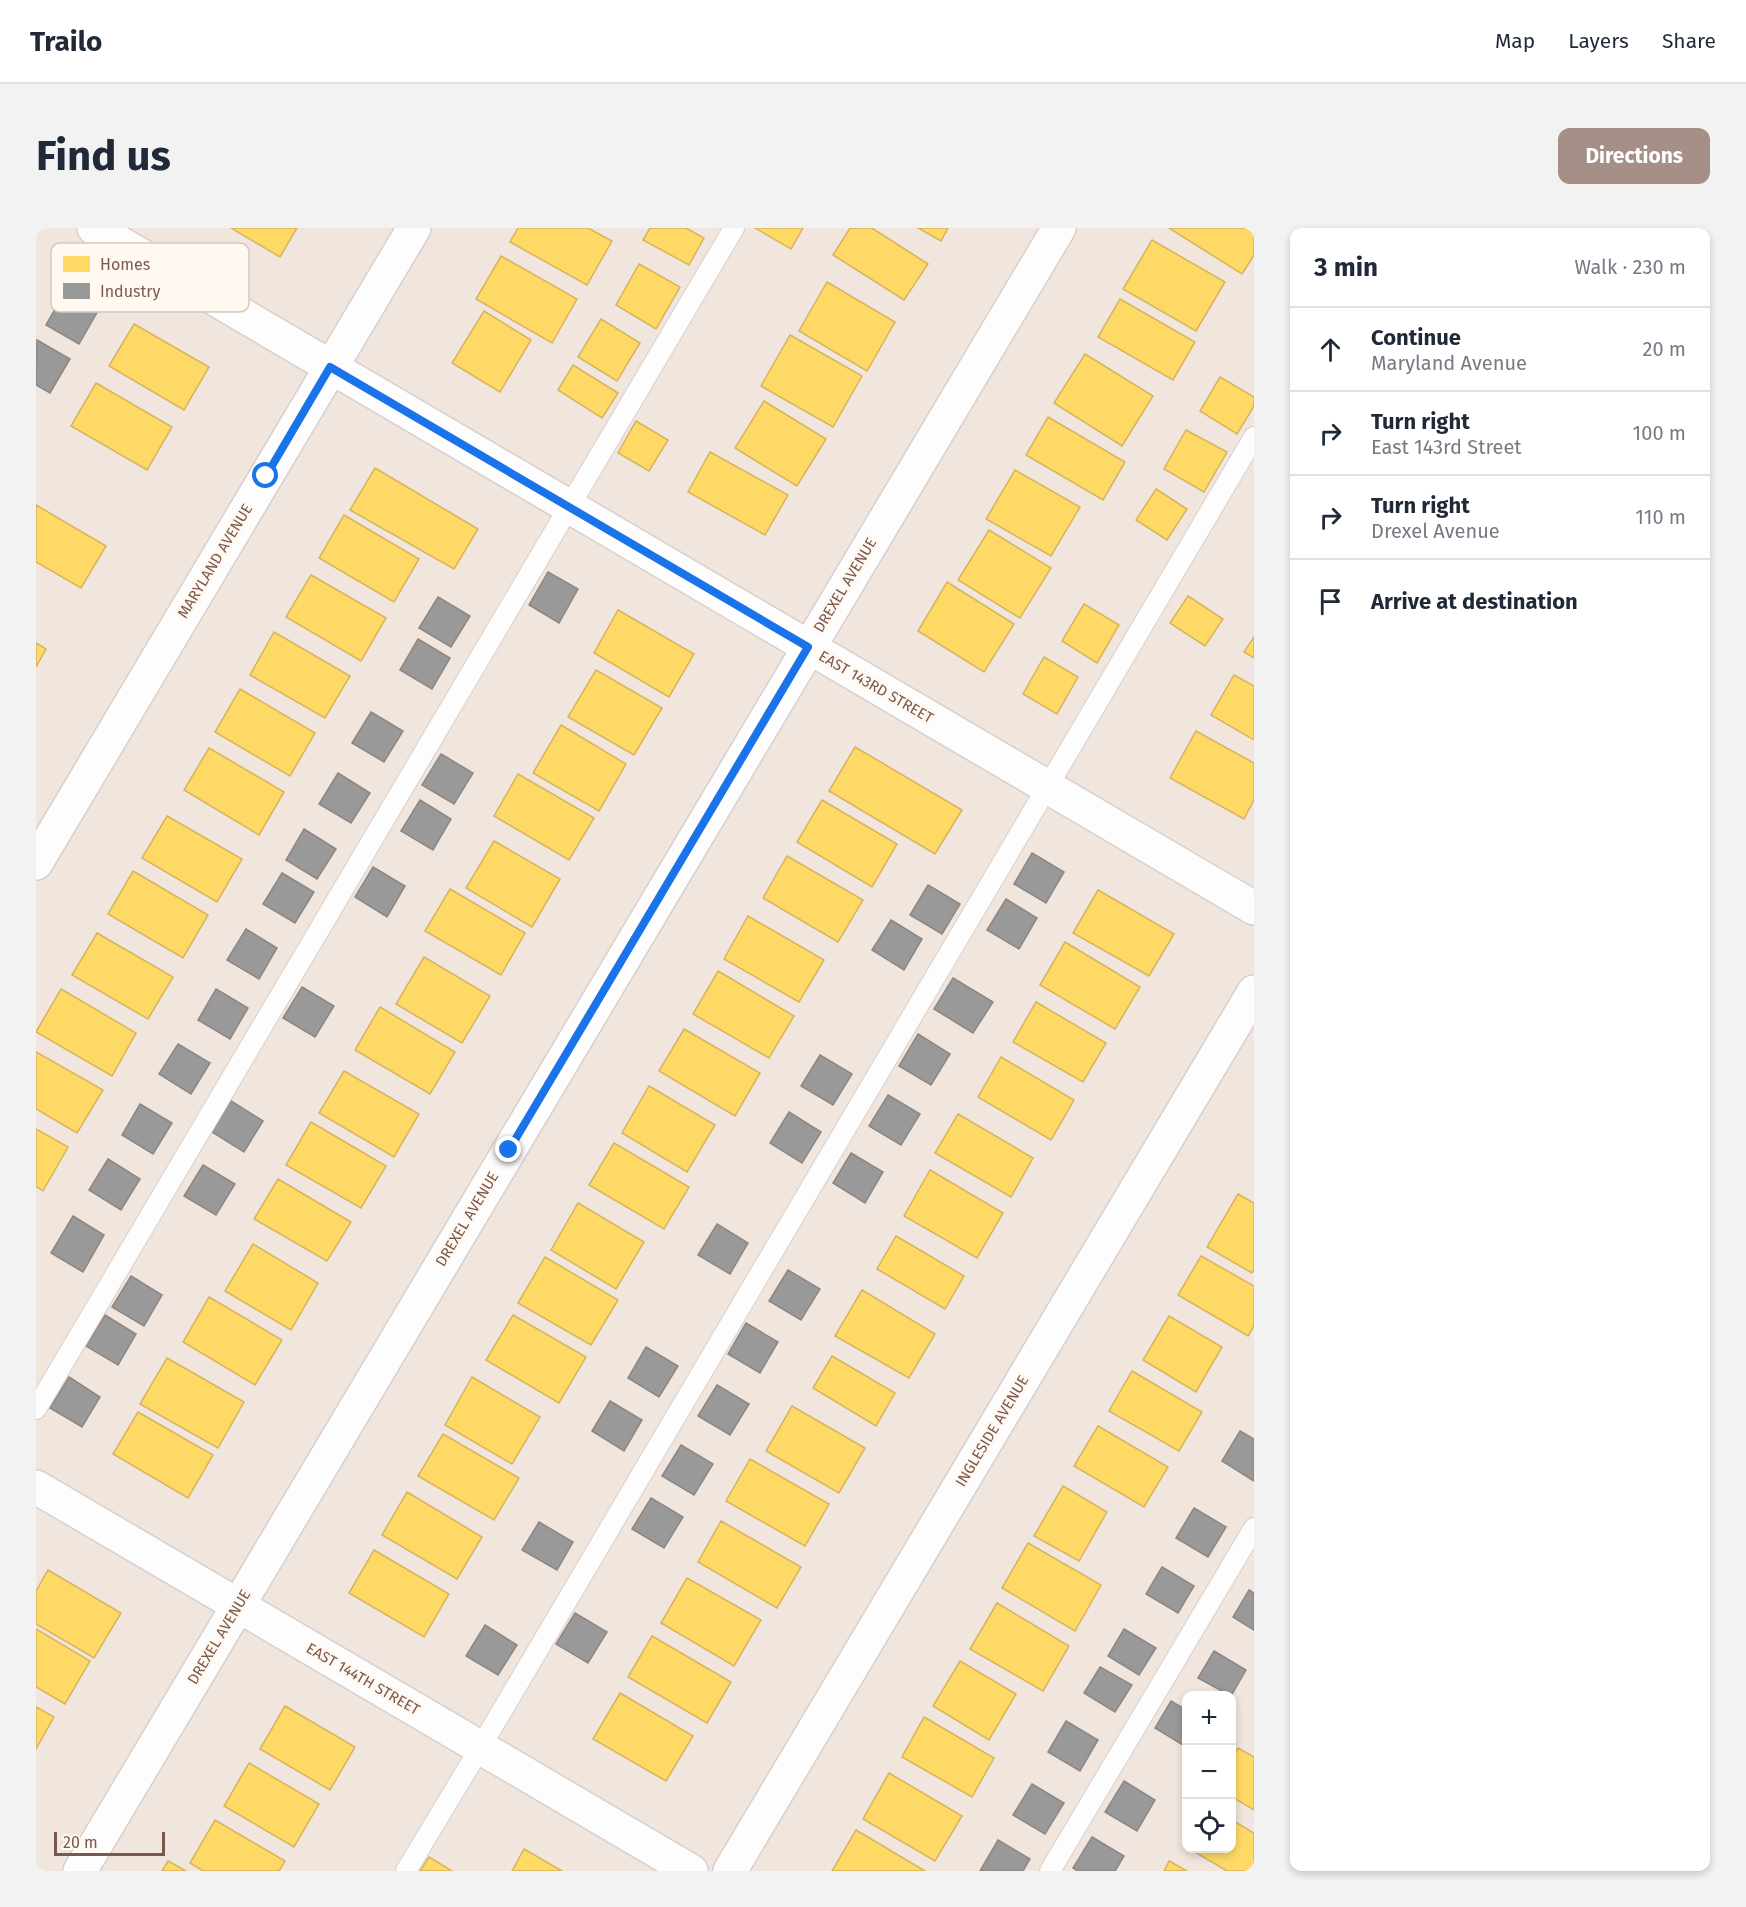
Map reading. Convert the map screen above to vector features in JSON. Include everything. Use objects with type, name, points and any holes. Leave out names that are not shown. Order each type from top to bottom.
[{"type":"street","name":"EAST 143RD STREET","points":[[94,228],[119,243]]},
{"type":"street","name":"MARYLAND AVENUE","points":[[36,863],[414,228]]},
{"type":"street","name":"DREXEL AVENUE","points":[[80,1871],[1059,228]]},
{"type":"street","name":"EAST 143RD STREET","points":[[237,312],[1254,908]]},
{"type":"street","name":"INGLESIDE AVENUE","points":[[730,1871],[1254,992]]},
{"type":"street","name":"EAST 144TH STREET","points":[[36,1487],[691,1871]]},
{"type":"lane","points":[[36,1409],[734,228]]},
{"type":"lane","points":[[406,1871],[1254,437]]},
{"type":"lane","points":[[1050,1871],[1254,1528]]},
{"type":"shaded area","points":[[36,228],[1254,228],[1254,1871],[36,1871]]},
{"type":"building: Homes","points":[[231,228],[297,228],[280,257]]},
{"type":"building: Homes","points":[[518,228],[588,228],[612,241],[587,285],[510,242]]},
{"type":"building: Homes","points":[[650,228],[686,228],[704,238],[689,265],[643,240]]},
{"type":"building: Homes","points":[[755,228],[803,228],[791,249]]},
{"type":"building: Homes","points":[[850,228],[872,228],[928,264],[904,300],[833,255]]},
{"type":"building: Homes","points":[[918,228],[948,228],[941,241]]},
{"type":"building: Homes","points":[[1169,228],[1254,228],[1254,255],[1242,274]]},
{"type":"building: Homes","points":[[1152,240],[1225,282],[1196,331],[1123,289]]},
{"type":"building: Homes","points":[[501,256],[577,299],[552,343],[476,299]]},
{"type":"building: Homes","points":[[639,264],[680,287],[656,329],[616,305]]},
{"type":"building: Homes","points":[[827,282],[895,322],[867,371],[799,331]]},
{"type":"building: Homes","points":[[1120,299],[1195,342],[1173,380],[1098,337]]},
{"type":"building: Homes","points":[[484,311],[531,340],[500,392],[452,363]]},
{"type":"building: Homes","points":[[601,319],[640,343],[617,381],[578,357]]},
{"type":"building: Homes","points":[[134,324],[209,367],[184,410],[109,366]]},
{"type":"building: Homes","points":[[790,335],[862,376],[833,427],[761,386]]},
{"type":"building: Homes","points":[[1085,354],[1153,396],[1122,446],[1054,403]]},
{"type":"building: Homes","points":[[573,365],[618,393],[602,418],[558,390]]},
{"type":"building: Homes","points":[[1220,377],[1254,397],[1254,406],[1237,434],[1200,411]]},
{"type":"building: Homes","points":[[96,383],[172,427],[147,470],[71,426]]},
{"type":"building: Homes","points":[[764,401],[826,439],[797,486],[735,448]]},
{"type":"building: Homes","points":[[1048,417],[1125,462],[1103,500],[1026,455]]},
{"type":"building: Homes","points":[[636,421],[668,440],[649,471],[618,453]]},
{"type":"building: Homes","points":[[1186,430],[1227,452],[1204,492],[1164,469]]},
{"type":"building: Homes","points":[[710,452],[788,495],[765,535],[688,492]]},
{"type":"building: Homes","points":[[375,468],[478,529],[454,569],[350,510]]},
{"type":"building: Homes","points":[[1015,470],[1080,507],[1051,556],[986,519]]},
{"type":"building: Homes","points":[[1156,489],[1187,509],[1167,540],[1136,520]]},
{"type":"building: Homes","points":[[36,505],[106,546],[81,588],[36,562]]},
{"type":"building: Homes","points":[[344,515],[419,559],[394,602],[319,558]]},
{"type":"building: Homes","points":[[989,530],[1051,568],[1020,618],[958,580]]},
{"type":"building: Homes","points":[[311,575],[386,618],[361,661],[286,617]]},
{"type":"building: Homes","points":[[947,582],[1014,624],[984,672],[918,631]]},
{"type":"building: Homes","points":[[1188,596],[1223,619],[1205,646],[1170,623]]},
{"type":"building: Homes","points":[[1084,604],[1119,625],[1097,663],[1062,641]]},
{"type":"building: Homes","points":[[618,610],[694,654],[669,697],[594,653]]},
{"type":"building: Homes","points":[[274,632],[350,676],[325,718],[250,675]]},
{"type":"building: Homes","points":[[1254,637],[1254,658],[1244,652]]},
{"type":"building: Homes","points":[[36,643],[46,649],[36,667]]},
{"type":"building: Homes","points":[[1044,657],[1078,677],[1057,714],[1023,694]]},
{"type":"building: Homes","points":[[596,670],[662,708],[634,755],[568,717]]},
{"type":"building: Homes","points":[[1234,675],[1254,686],[1254,740],[1211,715]]},
{"type":"building: Homes","points":[[240,689],[315,733],[290,776],[215,732]]},
{"type":"building: Homes","points":[[561,725],[626,764],[599,811],[533,773]]},
{"type":"building: Homes","points":[[1196,731],[1254,763],[1254,800],[1244,819],[1170,778]]},
{"type":"building: Homes","points":[[855,747],[962,810],[935,854],[829,791]]},
{"type":"building: Homes","points":[[209,748],[284,792],[259,835],[184,790]]},
{"type":"building: Homes","points":[[518,774],[594,818],[569,860],[494,816]]},
{"type":"building: Homes","points":[[822,800],[897,844],[872,887],[797,842]]},
{"type":"building: Homes","points":[[167,816],[242,859],[217,902],[142,858]]},
{"type":"building: Homes","points":[[494,841],[560,879],[532,927],[466,888]]},
{"type":"building: Homes","points":[[787,856],[863,900],[838,942],[763,898]]},
{"type":"building: Homes","points":[[133,871],[208,915],[183,958],[108,914]]},
{"type":"building: Homes","points":[[450,889],[525,933],[501,975],[425,931]]},
{"type":"building: Homes","points":[[1098,890],[1174,934],[1149,976],[1073,933]]},
{"type":"building: Homes","points":[[748,916],[824,960],[799,1002],[724,959]]},
{"type":"building: Homes","points":[[97,933],[173,977],[148,1019],[72,975]]},
{"type":"building: Homes","points":[[1065,942],[1140,987],[1115,1029],[1040,985]]},
{"type":"building: Homes","points":[[424,957],[490,996],[462,1043],[396,1004]]},
{"type":"building: Homes","points":[[718,971],[794,1016],[769,1058],[693,1014]]},
{"type":"building: Homes","points":[[61,989],[136,1033],[112,1076],[36,1032]]},
{"type":"building: Homes","points":[[1036,1002],[1106,1043],[1083,1082],[1013,1042]]},
{"type":"building: Homes","points":[[380,1007],[455,1052],[430,1094],[355,1050]]},
{"type":"building: Homes","points":[[684,1029],[760,1073],[735,1116],[659,1071]]},
{"type":"building: Homes","points":[[36,1052],[103,1090],[77,1133],[36,1109]]},
{"type":"building: Homes","points":[[1001,1057],[1074,1100],[1051,1140],[978,1097]]},
{"type":"building: Homes","points":[[344,1071],[419,1114],[394,1157],[319,1113]]},
{"type":"building: Homes","points":[[649,1086],[715,1125],[687,1172],[622,1133]]},
{"type":"building: Homes","points":[[958,1114],[1033,1158],[1011,1197],[935,1153]]},
{"type":"building: Homes","points":[[311,1122],[386,1166],[361,1208],[286,1165]]},
{"type":"building: Homes","points":[[36,1129],[68,1147],[43,1191],[36,1186]]},
{"type":"building: Homes","points":[[614,1143],[689,1187],[664,1229],[589,1185]]},
{"type":"building: Homes","points":[[930,1170],[1003,1213],[977,1258],[904,1216]]},
{"type":"building: Homes","points":[[278,1179],[351,1222],[327,1261],[254,1219]]},
{"type":"building: Homes","points":[[1238,1194],[1254,1203],[1254,1269],[1252,1273],[1207,1247]]},
{"type":"building: Homes","points":[[578,1203],[644,1242],[616,1289],[551,1250]]},
{"type":"building: Homes","points":[[896,1236],[964,1276],[945,1309],[877,1269]]},
{"type":"building: Homes","points":[[253,1244],[318,1283],[291,1330],[225,1291]]},
{"type":"building: Homes","points":[[1201,1256],[1254,1286],[1254,1326],[1248,1336],[1178,1295]]},
{"type":"building: Homes","points":[[545,1257],[618,1300],[591,1345],[518,1303]]},
{"type":"building: Homes","points":[[862,1290],[935,1334],[909,1378],[835,1336]]},
{"type":"building: Homes","points":[[209,1297],[282,1340],[255,1385],[183,1342]]},
{"type":"building: Homes","points":[[513,1315],[586,1357],[559,1403],[486,1360]]},
{"type":"building: Homes","points":[[1169,1316],[1222,1347],[1196,1392],[1143,1360]]},
{"type":"building: Homes","points":[[832,1356],[895,1393],[876,1426],[813,1388]]},
{"type":"building: Homes","points":[[167,1358],[244,1402],[218,1448],[140,1404]]},
{"type":"building: Homes","points":[[1132,1371],[1202,1412],[1179,1451],[1109,1411]]},
{"type":"building: Homes","points":[[472,1377],[540,1417],[512,1464],[445,1425]]},
{"type":"building: Homes","points":[[792,1406],[865,1448],[839,1493],[766,1451]]},
{"type":"building: Homes","points":[[138,1412],[213,1455],[188,1498],[113,1454]]},
{"type":"building: Homes","points":[[1098,1426],[1168,1467],[1144,1507],[1074,1466]]},
{"type":"building: Homes","points":[[443,1434],[519,1478],[494,1520],[418,1476]]},
{"type":"building: Homes","points":[[750,1459],[829,1504],[805,1546],[726,1501]]},
{"type":"building: Homes","points":[[1063,1486],[1107,1512],[1079,1561],[1034,1536]]},
{"type":"building: Homes","points":[[407,1492],[482,1537],[457,1579],[382,1535]]},
{"type":"building: Homes","points":[[721,1521],[801,1567],[777,1608],[698,1562]]},
{"type":"building: Homes","points":[[1028,1543],[1101,1585],[1075,1631],[1002,1588]]},
{"type":"building: Homes","points":[[374,1550],[449,1594],[424,1637],[349,1593]]},
{"type":"building: Homes","points":[[48,1570],[121,1613],[94,1658],[36,1624],[36,1591]]},
{"type":"building: Homes","points":[[687,1578],[761,1620],[734,1666],[661,1623]]},
{"type":"building: Homes","points":[[997,1603],[1069,1646],[1043,1691],[970,1649]]},
{"type":"building: Homes","points":[[36,1629],[90,1661],[65,1704],[36,1687]]},
{"type":"building: Homes","points":[[652,1636],[731,1682],[707,1723],[628,1677]]},
{"type":"building: Homes","points":[[960,1661],[1016,1694],[989,1740],[933,1706]]},
{"type":"building: Homes","points":[[620,1693],[693,1736],[666,1781],[593,1739]]},
{"type":"building: Homes","points":[[285,1706],[355,1747],[330,1790],[260,1749]]},
{"type":"building: Homes","points":[[36,1707],[54,1717],[36,1749]]},
{"type":"building: Homes","points":[[924,1717],[994,1758],[972,1797],[902,1757]]},
{"type":"building: Homes","points":[[1238,1748],[1254,1757],[1254,1810],[1236,1799],[1236,1752]]},
{"type":"building: Homes","points":[[249,1763],[319,1804],[294,1847],[224,1806]]},
{"type":"building: Homes","points":[[889,1773],[962,1816],[935,1861],[863,1819]]},
{"type":"building: Homes","points":[[215,1820],[285,1861],[279,1871],[203,1871],[190,1863]]},
{"type":"building: Homes","points":[[1236,1822],[1254,1833],[1254,1871],[1227,1871],[1196,1853],[1236,1853]]},
{"type":"building: Homes","points":[[856,1830],[925,1871],[832,1871]]},
{"type":"building: Homes","points":[[524,1849],[562,1871],[512,1871]]},
{"type":"building: Homes","points":[[429,1857],[452,1871],[420,1871]]},
{"type":"building: Homes","points":[[168,1861],[186,1871],[162,1871]]},
{"type":"building: Homes","points":[[1169,1861],[1187,1871],[1164,1871]]},
{"type":"building: Industry","points":[[53,312],[97,312],[79,344],[46,325]]},
{"type":"building: Industry","points":[[37,340],[70,359],[50,393],[36,385]]},
{"type":"building: Industry","points":[[548,572],[578,589],[559,623],[529,605]]},
{"type":"building: Industry","points":[[438,597],[470,616],[451,647],[419,628]]},
{"type":"building: Industry","points":[[418,639],[450,658],[432,689],[400,670]]},
{"type":"building: Industry","points":[[371,712],[403,731],[384,762],[352,743]]},
{"type":"building: Industry","points":[[441,754],[473,773],[454,804],[422,785]]},
{"type":"building: Industry","points":[[338,773],[370,793],[351,823],[319,804]]},
{"type":"building: Industry","points":[[420,800],[451,819],[433,850],[401,831]]},
{"type":"building: Industry","points":[[304,829],[336,849],[317,879],[286,860]]},
{"type":"building: Industry","points":[[1032,853],[1064,872],[1046,903],[1014,884]]},
{"type":"building: Industry","points":[[373,867],[405,886],[387,917],[355,897]]},
{"type":"building: Industry","points":[[282,873],[314,892],[295,923],[263,904]]},
{"type":"building: Industry","points":[[928,885],[960,904],[942,934],[910,915]]},
{"type":"building: Industry","points":[[1006,899],[1037,918],[1019,949],[987,930]]},
{"type":"building: Industry","points":[[891,920],[922,939],[904,970],[872,950]]},
{"type":"building: Industry","points":[[246,929],[277,948],[259,979],[227,960]]},
{"type":"building: Industry","points":[[953,978],[993,1002],[973,1033],[934,1009]]},
{"type":"building: Industry","points":[[302,987],[334,1006],[315,1037],[283,1018]]},
{"type":"building: Industry","points":[[216,989],[248,1008],[230,1039],[198,1020]]},
{"type":"building: Industry","points":[[918,1034],[950,1054],[931,1085],[899,1066]]},
{"type":"building: Industry","points":[[178,1044],[210,1063],[191,1094],[159,1074]]},
{"type":"building: Industry","points":[[820,1055],[852,1074],[833,1105],[801,1086]]},
{"type":"building: Industry","points":[[888,1095],[920,1114],[901,1145],[869,1126]]},
{"type":"building: Industry","points":[[231,1101],[263,1121],[244,1152],[212,1132]]},
{"type":"building: Industry","points":[[140,1104],[172,1123],[153,1154],[122,1135]]},
{"type":"building: Industry","points":[[789,1112],[821,1132],[802,1163],[770,1143]]},
{"type":"building: Industry","points":[[851,1153],[883,1172],[865,1203],[833,1183]]},
{"type":"building: Industry","points":[[108,1159],[140,1179],[121,1210],[89,1190]]},
{"type":"building: Industry","points":[[203,1165],[235,1184],[216,1215],[184,1196]]},
{"type":"building: Industry","points":[[73,1216],[104,1235],[83,1272],[51,1253]]},
{"type":"building: Industry","points":[[717,1224],[748,1243],[730,1274],[698,1255]]},
{"type":"building: Industry","points":[[788,1270],[820,1289],[801,1320],[769,1301]]},
{"type":"building: Industry","points":[[131,1276],[162,1295],[144,1326],[112,1307]]},
{"type":"building: Industry","points":[[105,1315],[136,1334],[118,1365],[86,1346]]},
{"type":"building: Industry","points":[[746,1323],[778,1342],[760,1373],[728,1354]]},
{"type":"building: Industry","points":[[646,1347],[678,1366],[659,1397],[628,1378]]},
{"type":"building: Industry","points":[[69,1377],[100,1397],[82,1427],[50,1408]]},
{"type":"building: Industry","points":[[717,1385],[749,1404],[730,1435],[698,1416]]},
{"type":"building: Industry","points":[[610,1401],[642,1420],[624,1451],[592,1431]]},
{"type":"building: Industry","points":[[1240,1431],[1254,1439],[1254,1481],[1222,1461]]},
{"type":"building: Industry","points":[[681,1445],[713,1464],[694,1495],[662,1476]]},
{"type":"building: Industry","points":[[651,1498],[683,1517],[664,1548],[632,1529]]},
{"type":"building: Industry","points":[[1194,1508],[1226,1527],[1208,1557],[1176,1538]]},
{"type":"building: Industry","points":[[539,1522],[573,1542],[557,1570],[522,1550]]},
{"type":"building: Industry","points":[[1162,1567],[1194,1586],[1178,1613],[1146,1594]]},
{"type":"building: Industry","points":[[1249,1590],[1254,1593],[1254,1630],[1233,1617]]},
{"type":"building: Industry","points":[[575,1613],[607,1632],[588,1663],[556,1644]]},
{"type":"building: Industry","points":[[485,1625],[517,1645],[498,1675],[466,1656]]},
{"type":"building: Industry","points":[[1124,1629],[1156,1648],[1139,1675],[1108,1656]]},
{"type":"building: Industry","points":[[1214,1651],[1246,1670],[1234,1691],[1222,1691],[1198,1678]]},
{"type":"building: Industry","points":[[1100,1667],[1132,1685],[1115,1712],[1084,1693]]},
{"type":"building: Industry","points":[[1171,1701],[1182,1708],[1182,1745],[1155,1728]]},
{"type":"building: Industry","points":[[1066,1721],[1098,1740],[1080,1771],[1048,1752]]},
{"type":"building: Industry","points":[[1124,1781],[1155,1800],[1137,1831],[1105,1812]]},
{"type":"building: Industry","points":[[1032,1784],[1064,1803],[1045,1834],[1013,1815]]},
{"type":"building: Industry","points":[[1092,1837],[1124,1856],[1115,1871],[1078,1871],[1073,1868]]},
{"type":"building: Industry","points":[[998,1840],[1030,1859],[1023,1871],[980,1871]]},
{"type":"route","points":[[266,476],[330,367],[808,647],[509,1150]]}]
